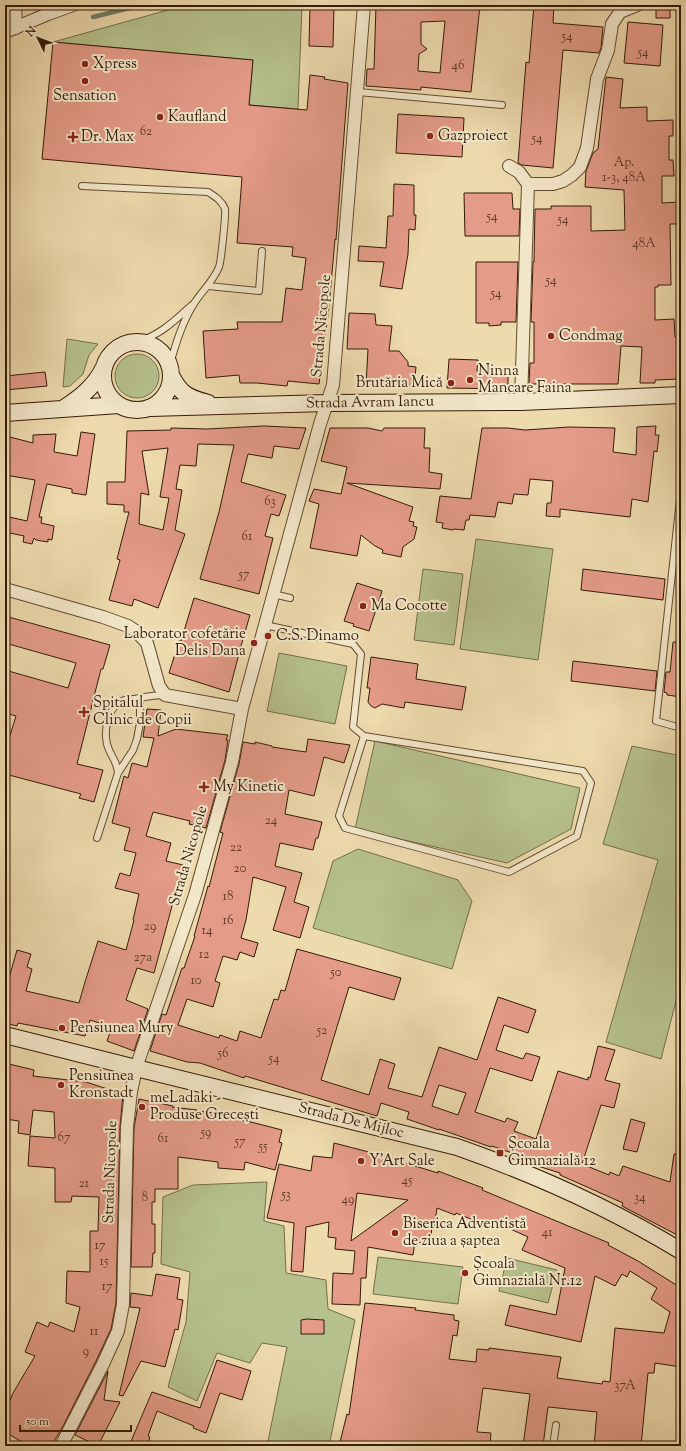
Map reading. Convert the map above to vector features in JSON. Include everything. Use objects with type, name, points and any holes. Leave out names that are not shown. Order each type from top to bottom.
[{"type":"street","points":[[10,30],[15,5]]},
{"type":"street","points":[[10,30],[73,5]]},
{"type":"street","name":"Strada Nicopole","points":[[61,1446],[103,1364],[118,1331],[123,1304],[127,1127],[131,1092],[136,1068],[195,895],[232,762],[242,709],[273,594],[320,424],[333,385],[364,5]]},
{"type":"street","points":[[528,184],[553,184],[563,181],[580,167],[587,148],[597,79],[608,50],[612,24],[620,12],[637,5]]},
{"type":"street","points":[[509,166],[519,172],[528,184],[521,402]]},
{"type":"street","points":[[64,408],[86,392],[98,378],[109,356],[117,348],[128,343],[140,341],[158,348],[167,358],[171,370],[171,383],[167,393],[160,402],[150,408],[136,410],[127,409],[119,405],[110,397],[104,386],[104,367]]},
{"type":"street","name":"Strada Avram Iancu","points":[[171,370],[176,384],[186,395],[220,406]]},
{"type":"street","name":"Strada Avram Iancu","points":[[150,408],[328,403],[521,402],[681,395]]},
{"type":"street","points":[[5,417],[5,413],[119,405]]},
{"type":"street","points":[[5,589],[103,616],[128,626],[137,632],[147,643],[159,686],[165,695],[242,709]]},
{"type":"street","name":"Strada De Mijloc","points":[[5,1034],[456,1147],[498,1161],[566,1191],[637,1226],[681,1251]]},
{"type":"lane","points":[[358,92],[502,105]]},
{"type":"lane","points":[[82,186],[208,192],[220,200],[225,210],[220,266],[208,286],[195,302],[159,333],[151,338],[140,341]]},
{"type":"lane","points":[[208,286],[259,291],[262,252]]},
{"type":"lane","points":[[171,370],[175,346],[184,323],[195,302]]},
{"type":"lane","points":[[681,490],[656,721],[681,728]]},
{"type":"lane","points":[[273,594],[290,598]]},
{"type":"lane","points":[[265,625],[353,644],[361,654],[353,727],[364,736],[583,771],[591,783],[577,836],[509,872],[346,828],[339,816],[364,736]]},
{"type":"lane","points":[[118,773],[117,764],[108,747],[105,737],[106,728],[114,708],[124,700],[151,695],[165,695]]},
{"type":"lane","points":[[97,838],[118,773],[133,750],[137,739],[140,723],[140,698]]},
{"type":"lane","points":[[553,1446],[556,1425]]},
{"type":"green space","points":[[186,5],[302,5],[298,109],[249,105],[253,60],[53,42]]},
{"type":"green space","points":[[67,339],[98,344],[89,355],[83,374],[70,386],[63,387]]},
{"type":"green space","points":[[137,354],[149,358],[155,364],[159,376],[155,388],[149,394],[137,398],[125,394],[119,388],[115,376],[119,364],[125,358]]},
{"type":"green space","points":[[476,539],[553,549],[538,660],[460,649]]},
{"type":"green space","points":[[423,569],[463,574],[454,645],[414,640]]},
{"type":"green space","points":[[279,653],[347,666],[335,724],[267,711]]},
{"type":"green space","points":[[375,741],[580,788],[571,829],[507,863],[355,829]]},
{"type":"green space","points":[[632,746],[681,756],[681,982],[661,1059],[606,1042],[658,860],[603,844]]},
{"type":"green space","points":[[358,849],[458,880],[472,901],[452,969],[313,928],[333,861]]},
{"type":"green space","points":[[267,1182],[264,1221],[284,1226],[286,1273],[326,1280],[328,1309],[355,1320],[329,1446],[267,1446],[287,1347],[262,1343],[250,1363],[217,1353],[197,1401],[168,1387],[186,1322],[190,1272],[161,1264],[163,1197],[193,1185]]},
{"type":"green space","points":[[378,1257],[463,1267],[458,1304],[373,1294]]},
{"type":"green space","points":[[507,1258],[557,1270],[548,1303],[499,1291]]},
{"type":"building","points":[[310,5],[334,5],[333,47],[309,46]]},
{"type":"building","points":[[376,5],[480,5],[471,92],[421,87],[421,90],[366,86],[367,69],[374,69]],"holes":[[[445,21],[440,73],[418,71],[419,54],[427,49],[421,44],[421,22]]]},
{"type":"building","points":[[534,5],[554,5],[553,23],[603,27],[601,48],[599,53],[563,50],[553,168],[522,165],[518,163],[526,62],[529,63]]},
{"type":"building","points":[[656,5],[670,5],[670,18],[656,18]]},
{"type":"building","points":[[628,22],[663,25],[660,66],[624,63]]},
{"type":"building","points":[[53,42],[253,60],[249,105],[307,110],[310,75],[348,83],[336,240],[335,239],[329,307],[319,384],[288,381],[287,386],[240,383],[239,375],[206,378],[203,331],[238,329],[237,322],[282,322],[286,288],[302,290],[306,258],[292,256],[293,247],[237,243],[242,177],[42,159]]},
{"type":"building","points":[[606,77],[623,79],[620,108],[647,107],[647,121],[673,120],[673,136],[669,136],[669,160],[673,160],[674,176],[662,176],[662,203],[681,202],[681,224],[670,224],[671,285],[658,285],[658,287],[655,287],[655,320],[674,319],[675,337],[681,337],[681,379],[655,380],[655,383],[640,383],[642,347],[621,346],[618,384],[529,384],[530,363],[534,363],[534,322],[531,322],[535,209],[551,209],[551,206],[591,206],[591,231],[625,230],[624,190],[585,187],[586,171],[593,153],[598,149]]},
{"type":"building","name":"Gazproiect","points":[[398,114],[464,118],[462,157],[396,153]]},
{"type":"building","points":[[394,184],[414,185],[414,215],[416,215],[415,230],[409,229],[408,254],[402,289],[380,286],[384,262],[358,261],[359,246],[386,248],[388,216],[393,216]]},
{"type":"building","points":[[464,193],[512,193],[513,209],[520,209],[519,236],[465,236]]},
{"type":"building","points":[[476,262],[518,262],[516,322],[501,322],[501,325],[489,326],[489,323],[476,323]]},
{"type":"building","points":[[349,313],[375,314],[376,325],[392,326],[389,351],[399,351],[408,362],[408,366],[416,367],[414,387],[366,385],[368,349],[347,349]]},
{"type":"building","points":[[449,359],[478,360],[477,371],[489,371],[489,374],[508,375],[508,389],[447,388]]},
{"type":"building","points":[[45,372],[47,386],[5,390],[5,376]]},
{"type":"building","points":[[264,426],[306,428],[299,449],[274,446],[272,458],[248,454],[241,482],[286,495],[279,516],[271,514],[265,536],[273,538],[259,594],[200,579],[219,512],[234,445],[198,444],[196,466],[180,465],[176,489],[182,490],[175,530],[185,534],[158,608],[134,599],[132,606],[109,600],[120,560],[117,559],[129,512],[124,512],[124,505],[107,504],[107,482],[125,482],[127,431],[171,430],[171,428],[207,429]],"holes":[[[168,448],[160,497],[169,498],[163,530],[139,524],[141,493],[149,495],[142,451]]]},
{"type":"building","points":[[656,426],[655,435],[659,435],[657,452],[654,451],[648,502],[632,499],[630,517],[560,509],[560,517],[546,516],[547,503],[551,503],[553,481],[530,479],[528,495],[514,494],[512,504],[498,502],[495,517],[470,515],[469,520],[466,520],[464,530],[442,528],[443,523],[436,522],[440,496],[471,499],[482,428],[508,428],[525,430],[569,427],[615,428],[613,452],[636,455],[637,427]]},
{"type":"building","points":[[330,428],[368,428],[382,431],[384,428],[425,428],[424,448],[430,448],[429,472],[442,474],[440,489],[347,483],[413,507],[409,521],[414,522],[413,526],[417,527],[414,539],[403,547],[401,557],[382,553],[383,550],[375,546],[361,535],[357,556],[310,548],[319,504],[309,501],[314,489],[341,494],[347,467],[321,461]]},
{"type":"building","points":[[81,432],[95,434],[86,495],[72,493],[72,489],[47,484],[39,517],[42,517],[41,523],[54,526],[52,540],[48,539],[48,542],[36,540],[34,538],[32,544],[23,542],[24,536],[5,532],[5,516],[27,521],[35,480],[5,475],[6,436],[33,443],[33,435],[56,434],[54,452],[77,456]]},
{"type":"building","points":[[583,569],[665,579],[663,600],[581,590]]},
{"type":"building","name":"Ma Cocotte","points":[[357,583],[382,591],[369,631],[353,626],[354,624],[344,621]]},
{"type":"building","points":[[194,598],[250,615],[229,692],[169,673],[179,641],[181,641]]},
{"type":"building","points":[[5,616],[110,645],[103,669],[101,669],[77,764],[103,770],[94,802],[79,798],[81,794],[5,774],[5,744],[7,745],[16,716],[5,713],[5,670],[68,688],[76,663],[5,643]]},
{"type":"building","points":[[673,642],[681,642],[681,697],[667,695],[667,693],[664,692],[666,672],[670,672]]},
{"type":"building","points":[[371,657],[418,664],[416,679],[466,687],[462,710],[405,702],[404,708],[382,704],[375,708],[371,706],[368,702],[370,688],[367,688]]},
{"type":"building","points":[[573,661],[657,671],[655,691],[571,681]]},
{"type":"building","points":[[147,709],[161,710],[158,736],[176,729],[228,735],[226,740],[228,740],[225,760],[206,828],[189,824],[190,821],[153,812],[146,836],[171,843],[166,861],[183,865],[154,973],[137,968],[126,1000],[148,1009],[134,1051],[107,1041],[112,1027],[90,1020],[85,1036],[18,1023],[17,1026],[5,1023],[5,992],[17,950],[31,954],[27,967],[32,969],[26,991],[79,1003],[98,941],[126,950],[139,894],[115,888],[120,873],[130,876],[136,853],[124,850],[130,828],[112,823],[124,776],[128,778],[132,763],[147,767],[154,738],[143,737]]},
{"type":"building","points":[[308,739],[350,745],[344,763],[324,757],[314,796],[289,790],[285,814],[322,822],[313,850],[280,843],[275,866],[302,873],[294,902],[309,907],[300,938],[273,930],[286,887],[253,877],[246,920],[241,938],[258,943],[254,957],[240,952],[237,960],[223,956],[215,981],[220,983],[213,1007],[187,999],[178,1025],[219,1038],[220,1035],[237,1041],[240,1031],[261,1038],[274,999],[278,1000],[281,990],[285,991],[297,949],[401,978],[394,1000],[349,987],[321,1080],[369,1095],[380,1059],[395,1064],[388,1088],[422,1097],[439,1047],[477,1060],[498,997],[536,1010],[528,1033],[504,1025],[496,1050],[523,1059],[526,1053],[540,1057],[532,1081],[490,1068],[475,1112],[505,1122],[507,1118],[518,1122],[514,1131],[536,1139],[558,1071],[588,1080],[588,1077],[590,1078],[598,1046],[615,1050],[605,1080],[620,1084],[614,1108],[601,1105],[582,1164],[609,1175],[610,1172],[619,1176],[623,1166],[670,1182],[674,1154],[681,1154],[681,1237],[622,1206],[623,1203],[560,1175],[560,1173],[528,1163],[529,1159],[407,1119],[409,1112],[381,1103],[377,1116],[245,1076],[244,1078],[200,1063],[187,1062],[150,1051],[162,1014],[166,1015],[195,936],[223,833],[220,832],[239,764],[243,742],[255,744],[255,742],[272,747],[306,752]],"holes":[[[439,1085],[466,1093],[458,1115],[432,1106]]]},
{"type":"building","points":[[5,1063],[34,1070],[33,1076],[86,1082],[123,1094],[120,1127],[116,1303],[111,1329],[62,1428],[51,1446],[29,1446],[5,1432],[5,1413],[13,1393],[35,1356],[25,1352],[37,1322],[48,1327],[50,1322],[74,1332],[80,1307],[66,1303],[67,1271],[90,1272],[90,1231],[98,1231],[99,1197],[72,1196],[71,1202],[55,1202],[55,1168],[28,1166],[30,1136],[55,1138],[54,1112],[33,1110],[30,1135],[18,1133],[19,1121],[5,1119]]},
{"type":"building","points":[[139,1099],[173,1106],[172,1107],[214,1113],[214,1115],[247,1121],[282,1130],[279,1142],[282,1143],[275,1170],[245,1162],[244,1170],[218,1168],[218,1162],[178,1157],[178,1189],[155,1189],[155,1202],[152,1202],[152,1224],[155,1224],[155,1253],[153,1253],[152,1267],[131,1267],[134,1128]]},
{"type":"building","points":[[631,1119],[645,1123],[637,1152],[623,1149]]},
{"type":"building","points":[[334,1143],[396,1159],[395,1160],[438,1173],[438,1171],[483,1188],[482,1190],[609,1243],[608,1245],[638,1261],[673,1283],[677,1285],[677,1283],[681,1284],[681,1367],[655,1363],[654,1373],[648,1373],[641,1446],[594,1446],[597,1412],[548,1407],[543,1446],[523,1446],[530,1394],[483,1388],[477,1432],[491,1433],[490,1446],[339,1446],[347,1414],[349,1415],[365,1303],[416,1308],[415,1310],[454,1315],[454,1320],[459,1321],[457,1336],[453,1335],[449,1359],[476,1362],[477,1349],[489,1350],[489,1348],[561,1357],[557,1378],[602,1384],[603,1381],[610,1382],[615,1328],[664,1333],[670,1312],[651,1299],[657,1288],[630,1271],[627,1277],[622,1274],[615,1286],[595,1276],[581,1342],[505,1325],[510,1305],[556,1315],[565,1268],[522,1250],[528,1237],[493,1221],[491,1226],[456,1213],[455,1215],[437,1208],[434,1228],[432,1227],[430,1244],[415,1242],[413,1255],[368,1247],[366,1278],[361,1278],[360,1305],[332,1304],[333,1273],[353,1274],[355,1251],[335,1249],[336,1238],[328,1237],[329,1222],[306,1227],[303,1272],[291,1271],[294,1223],[267,1218],[279,1164],[311,1171],[313,1156],[332,1158]],"holes":[[[357,1193],[408,1200],[351,1241]]]},
{"type":"building","points":[[156,1274],[180,1278],[177,1299],[183,1300],[178,1330],[175,1329],[165,1367],[141,1361],[123,1396],[119,1395],[140,1308],[130,1307],[131,1293],[152,1296]]},
{"type":"building","points":[[301,1320],[324,1320],[324,1334],[301,1334]]},
{"type":"building","points":[[217,1360],[251,1371],[242,1400],[220,1393],[206,1433],[193,1428],[194,1426],[157,1411],[148,1436],[150,1437],[147,1446],[129,1446],[152,1392],[200,1408]]},
{"type":"building","points":[[108,1371],[104,1400],[120,1402],[98,1446],[75,1435]]},
{"type":"waterway","points":[[93,17],[142,5]]},
{"type":"place","name":"Xpress","points":[[85,64]]},
{"type":"place","name":"Sensation","points":[[85,81]]},
{"type":"place","name":"Kaufland","points":[[160,117]]},
{"type":"place","name":"Gazproiect","points":[[430,136]]},
{"type":"place","name":"Dr. Max","points":[[73,137]]},
{"type":"place","name":"Condmag","points":[[551,336]]},
{"type":"place","name":"Ninna Mancare Faina","points":[[470,380]]},
{"type":"place","name":"Brutăria Mică","points":[[451,383]]},
{"type":"place","name":"Ma Cocotte","points":[[363,606]]},
{"type":"place","name":"C.S. Dinamo","points":[[268,636]]},
{"type":"place","name":"Laborator cofetărie Delis Dana","points":[[254,643]]},
{"type":"place","name":"Spitalul Clinic de Copii","points":[[84,712]]},
{"type":"place","name":"My Kinetic","points":[[204,787]]},
{"type":"place","name":"Pensiunea Mury","points":[[62,1028]]},
{"type":"place","name":"Pensiunea Kronstadt","points":[[61,1085]]},
{"type":"place","name":"meLadaki - Produse Grecești","points":[[142,1107]]},
{"type":"place","name":"Școala Gimnazială 12","points":[[500,1153]]},
{"type":"place","name":"Y'Art Sale","points":[[361,1161]]},
{"type":"place","name":"Biserica Adventistă de ziua a șaptea","points":[[395,1233]]},
{"type":"place","name":"Școala Gimnazială Nr.12","points":[[465,1273]]}]
